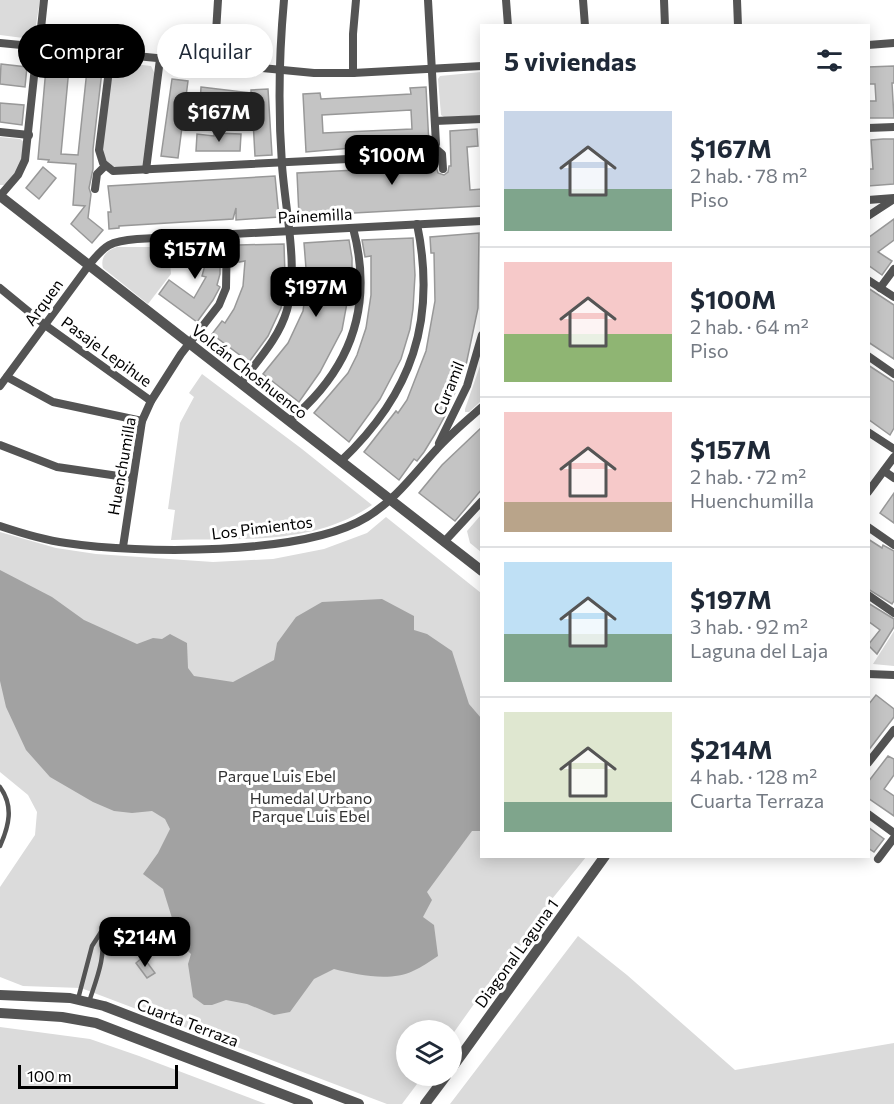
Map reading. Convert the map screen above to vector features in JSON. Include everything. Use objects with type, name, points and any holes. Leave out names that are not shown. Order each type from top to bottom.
[{"type":"street","points":[[41,24],[44,0]]},
{"type":"street","points":[[216,24],[218,0]]},
{"type":"street","points":[[241,383],[270,345],[286,314],[291,292],[292,274],[282,163],[280,71],[284,0]]},
{"type":"street","points":[[353,74],[356,0]]},
{"type":"street","points":[[108,78],[99,147],[100,157],[105,166],[117,171],[421,156],[432,153],[435,148],[428,0]]},
{"type":"street","points":[[506,0],[508,24]]},
{"type":"street","points":[[583,0],[585,24]]},
{"type":"street","points":[[664,0],[665,24]]},
{"type":"street","points":[[737,0],[738,24]]},
{"type":"street","points":[[0,43],[18,45]]},
{"type":"street","points":[[870,45],[894,43]]},
{"type":"street","points":[[273,70],[353,74],[480,66]]},
{"type":"street","points":[[0,196],[24,164],[29,135],[33,78]]},
{"type":"street","points":[[146,170],[158,78]]},
{"type":"street","points":[[435,121],[480,119]]},
{"type":"street","points":[[870,128],[894,127]]},
{"type":"street","points":[[0,132],[29,135]]},
{"type":"street","points":[[435,148],[442,154],[443,169]]},
{"type":"street","points":[[95,189],[97,174],[105,166]]},
{"type":"street","name":"Volcán Choshuenco","points":[[0,196],[480,569]]},
{"type":"street","points":[[870,200],[894,198]]},
{"type":"street","points":[[870,215],[894,198]]},
{"type":"street","name":"Painemilla","points":[[89,265],[104,247],[117,241],[480,221]]},
{"type":"street","points":[[340,461],[380,419],[400,387],[414,352],[422,316],[424,280],[417,224]]},
{"type":"street","points":[[290,421],[325,386],[342,359],[354,330],[360,301],[361,272],[353,228]]},
{"type":"street","name":"Huenchumilla","points":[[123,547],[142,421],[151,401],[219,305],[226,288],[227,235]]},
{"type":"street","name":"Arquen","points":[[0,386],[89,265]]},
{"type":"street","points":[[880,288],[894,269]]},
{"type":"street","points":[[870,281],[894,297]]},
{"type":"street","name":"Pasaje Lepihue","points":[[0,288],[45,325],[151,401]]},
{"type":"street","name":"Curamil","points":[[436,450],[455,415],[467,386],[480,342]]},
{"type":"street","points":[[870,357],[894,374]]},
{"type":"street","points":[[7,377],[53,402],[142,421]]},
{"type":"street","name":"Los Pimientos","points":[[0,526],[52,541],[123,547],[206,548],[304,539],[358,522],[391,500],[436,450],[480,410]]},
{"type":"street","points":[[870,433],[894,449]]},
{"type":"street","points":[[0,445],[57,467],[132,478]]},
{"type":"street","points":[[870,489],[894,457]]},
{"type":"street","points":[[884,471],[894,478]]},
{"type":"street","points":[[444,542],[480,503]]},
{"type":"street","points":[[870,528],[894,545]]},
{"type":"street","points":[[870,596],[894,613]]},
{"type":"street","points":[[870,674],[894,675]]},
{"type":"street","points":[[870,760],[894,730]]},
{"type":"street","points":[[870,815],[894,833]]},
{"type":"street","points":[[878,859],[894,838]]},
{"type":"street","name":"Diagonal Laguna 1","points":[[462,1054],[604,858]]},
{"type":"street","name":"Cuarta Terraza","points":[[0,994],[83,1001],[155,1025],[359,1104]]},
{"type":"street","name":"Cuarta Terraza","points":[[0,1013],[62,1017],[96,1023],[308,1104]]},
{"type":"street","points":[[425,1104],[438,1086]]},
{"type":"lane","points":[[0,787],[8,801],[9,811],[8,823],[0,846]]},
{"type":"lane","points":[[83,1001],[92,946],[100,932],[114,927]]},
{"type":"lane","points":[[83,1001],[102,958],[103,940],[100,932]]},
{"type":"green space","points":[[0,0],[40,0],[36,24],[18,24],[18,37],[0,35]]},
{"type":"green space","points":[[145,65],[151,66],[155,74],[143,166],[115,167],[102,156],[111,78],[145,78]]},
{"type":"green space","points":[[480,72],[480,115],[444,117],[441,115],[438,79],[440,76]]},
{"type":"green space","points":[[0,137],[20,139],[24,142],[19,166],[13,177],[4,185],[0,185]]},
{"type":"green space","points":[[117,247],[169,247],[171,274],[148,304],[103,268],[105,254]]},
{"type":"green space","points":[[480,366],[480,402],[469,412],[465,412]]},
{"type":"green space","points":[[202,374],[372,505],[349,518],[300,534],[249,539],[171,540],[175,510],[168,509],[180,423],[194,397],[189,393]]},
{"type":"green space","points":[[480,516],[480,551],[470,543],[467,531]]},
{"type":"green space","name":"Parque Luis Ebel","points":[[386,517],[480,592],[480,858],[585,858],[552,899],[533,938],[527,935],[509,963],[496,973],[462,1021],[396,1020],[396,1086],[416,1086],[402,1104],[387,1104],[81,988],[23,986],[0,977],[0,887],[35,835],[37,812],[28,795],[0,772],[0,532],[56,548],[96,554],[213,562],[273,559],[324,549],[367,533]]},
{"type":"green space","points":[[894,631],[894,666],[873,664]]},
{"type":"green space","points":[[578,936],[627,975],[735,1070],[894,1043],[894,1104],[450,1104]]},
{"type":"green space","points":[[0,1027],[90,1039],[266,1104],[0,1104]]},
{"type":"shaded area","name":"Humedal Urbano Parque Luis Ebel","points":[[0,570],[52,597],[84,620],[137,644],[153,638],[162,639],[170,634],[187,643],[188,668],[194,676],[233,682],[274,660],[277,643],[296,617],[322,602],[382,599],[414,616],[414,630],[427,634],[452,651],[469,704],[480,717],[480,831],[472,831],[427,892],[432,900],[423,917],[434,925],[438,956],[413,971],[394,976],[363,975],[334,969],[314,979],[290,1012],[274,1015],[247,1004],[226,1000],[204,1005],[193,997],[188,964],[191,954],[180,944],[163,889],[143,874],[158,853],[170,829],[165,819],[152,811],[132,813],[114,811],[93,802],[50,777],[26,750],[6,707],[0,681]]},
{"type":"building","points":[[1,64],[18,66],[18,78],[26,78],[25,87],[0,84]]},
{"type":"building","points":[[894,66],[894,83],[892,83],[894,118],[870,118],[870,101],[876,101],[875,84],[870,84],[870,67]]},
{"type":"building","points":[[45,78],[68,78],[61,154],[78,155],[86,78],[101,78],[93,169],[89,188],[91,194],[88,218],[103,230],[92,243],[71,224],[85,206],[73,205],[76,164],[38,159]]},
{"type":"building","points":[[172,79],[188,81],[178,158],[161,156]]},
{"type":"building","points":[[201,87],[251,93],[251,90],[268,89],[272,155],[255,156],[252,102],[244,102],[243,109],[200,104]]},
{"type":"building","points":[[426,87],[429,145],[306,152],[303,94],[320,93],[321,99],[411,94],[410,88]],"holes":[[[411,110],[412,129],[323,133],[322,115]]]},
{"type":"building","points":[[0,103],[24,105],[22,125],[0,122]]},
{"type":"building","points":[[477,129],[478,146],[467,147],[470,190],[480,189],[480,206],[299,216],[297,173],[436,166],[438,173],[444,175],[451,166],[450,131]]},
{"type":"building","points":[[214,133],[241,134],[240,151],[196,151],[197,134],[214,136]]},
{"type":"building","points":[[894,139],[894,184],[870,186],[870,169],[873,169],[871,140]]},
{"type":"building","points":[[43,167],[56,178],[39,199],[26,188]]},
{"type":"building","points":[[275,176],[279,217],[236,220],[236,208],[233,219],[119,226],[119,228],[109,229],[108,212],[111,212],[108,186]]},
{"type":"building","points":[[894,219],[894,240],[878,252],[892,261],[882,275],[870,266],[870,237]]},
{"type":"building","points":[[479,233],[478,308],[466,365],[447,412],[435,434],[417,461],[414,459],[399,480],[364,452],[407,400],[426,351],[435,301],[434,253],[431,253],[430,237]]},
{"type":"building","points":[[413,238],[415,275],[413,309],[401,359],[380,399],[349,442],[314,413],[348,373],[366,328],[371,295],[371,256],[365,257],[362,240]]},
{"type":"building","points":[[349,240],[352,276],[342,330],[320,372],[299,402],[263,374],[288,343],[303,311],[307,281],[304,243]]},
{"type":"building","points":[[284,244],[285,276],[281,308],[268,336],[249,362],[212,334],[222,321],[225,323],[234,309],[243,286],[245,261],[239,262],[238,245]]},
{"type":"building","points":[[220,247],[220,274],[217,285],[220,287],[197,322],[159,294],[169,280],[194,298],[206,277],[202,276],[205,265],[172,267],[171,250]]},
{"type":"building","points":[[870,289],[894,305],[894,359],[870,343]]},
{"type":"building","points":[[870,366],[894,382],[894,428],[890,435],[870,420]]},
{"type":"building","points":[[480,429],[480,491],[455,521],[419,493],[442,465]]},
{"type":"building","points":[[894,493],[894,523],[880,513]]},
{"type":"building","points":[[870,540],[882,548],[883,545],[894,551],[894,601],[892,604],[870,590]]},
{"type":"building","points":[[870,604],[894,619],[894,627],[877,654],[870,647],[870,642],[880,630],[870,622]]},
{"type":"building","points":[[876,695],[894,709],[894,717],[870,748],[870,702]]},
{"type":"building","points":[[888,756],[894,759],[894,775],[884,789],[894,796],[894,816],[870,799],[870,779]]},
{"type":"building","points":[[870,828],[884,839],[874,852],[870,849]]},
{"type":"building","points":[[143,957],[155,973],[147,978],[136,963]]}]
